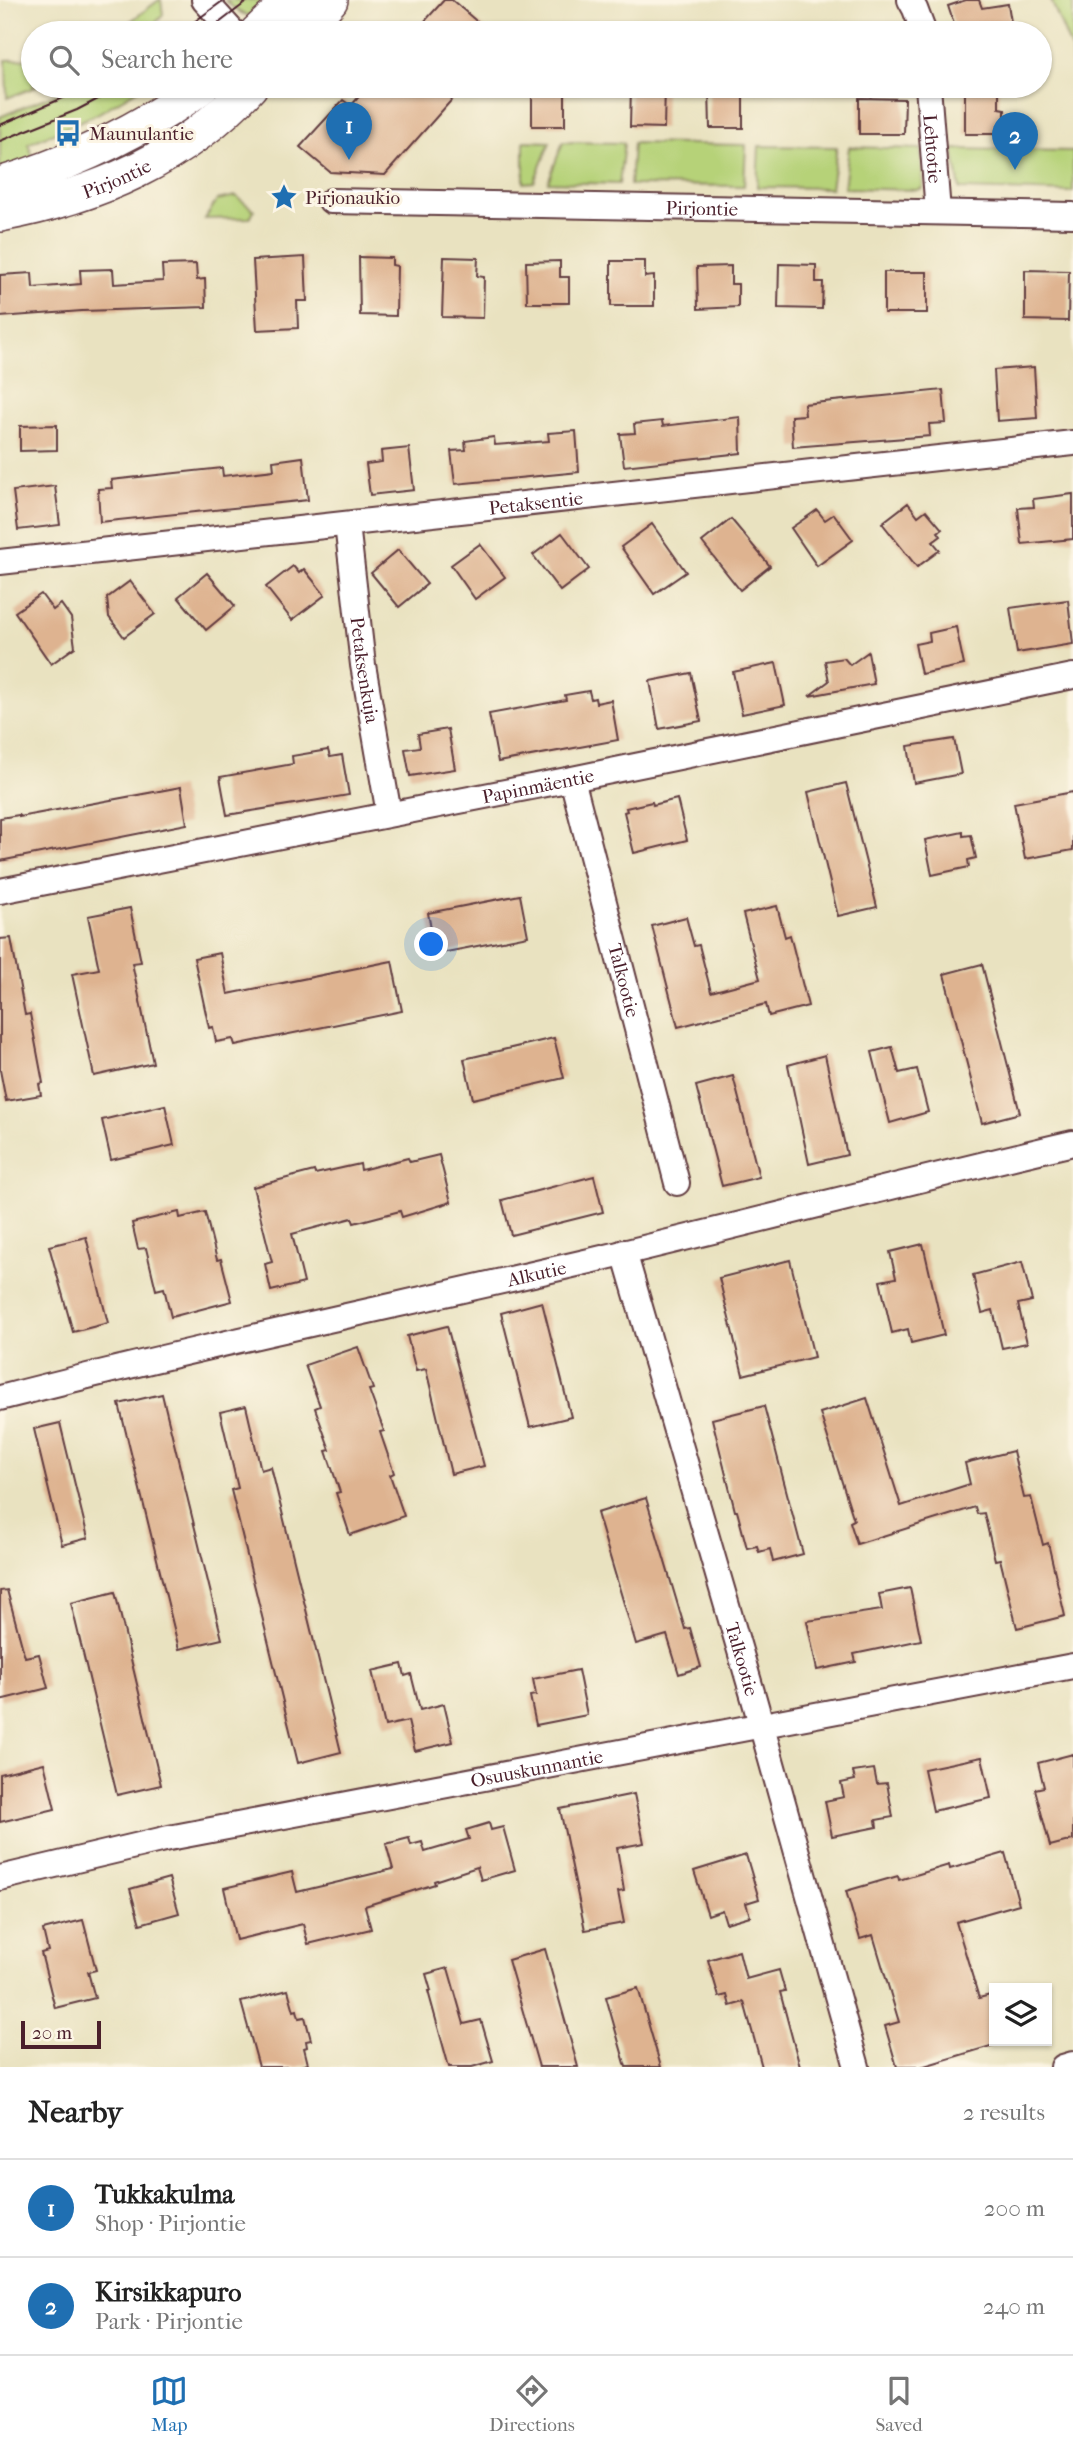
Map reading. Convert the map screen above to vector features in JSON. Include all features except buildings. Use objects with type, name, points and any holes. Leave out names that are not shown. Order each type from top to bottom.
[{"type":"main road","points":[[270,21],[292,0]]},
{"type":"main road","points":[[310,21],[330,0]]},
{"type":"main road","name":"Pirjontie","points":[[0,185],[75,157],[154,118],[183,98]]},
{"type":"main road","name":"Pirjontie","points":[[0,214],[60,200],[107,184],[149,164],[204,128],[237,98]]},
{"type":"street","points":[[204,0],[223,21]]},
{"type":"street","points":[[910,0],[920,21]]},
{"type":"street","name":"Lehtotie","points":[[929,98],[939,212]]},
{"type":"street","name":"Pirjontie","points":[[331,201],[1073,215]]},
{"type":"street","name":"Petaksentie","points":[[0,562],[1073,443]]},
{"type":"street","name":"Petaksenkuja","points":[[347,524],[363,665],[389,814]]},
{"type":"street","name":"Papinmäentie","points":[[0,891],[572,779],[1073,676]]},
{"type":"street","name":"Talkootie","points":[[572,779],[677,1183]]},
{"type":"street","name":"Alkutie","points":[[0,1398],[153,1360],[624,1252],[1073,1143]]},
{"type":"street","name":"Talkootie","points":[[624,1252],[857,2067]]},
{"type":"street","name":"Osuuskunnantie","points":[[0,1878],[169,1838],[1073,1666]]},
{"type":"street","points":[[1063,2067],[1073,2064]]},
{"type":"green space","points":[[161,0],[163,15],[157,21],[131,21]]},
{"type":"green space","points":[[225,0],[272,0],[259,11],[248,15],[238,12]]},
{"type":"green space","points":[[1051,0],[1073,0],[1073,80],[1072,51]]},
{"type":"green space","points":[[21,59],[21,93],[7,98],[6,60]]},
{"type":"green space","points":[[45,98],[124,98],[97,114],[28,144],[33,157],[0,175],[0,117]]},
{"type":"green space","points":[[524,141],[550,142],[534,182],[524,183]]},
{"type":"green space","points":[[563,142],[624,143],[619,184],[548,182]]},
{"type":"green space","points":[[633,143],[746,145],[744,186],[630,185]]},
{"type":"green space","points":[[759,146],[837,147],[831,188],[757,187]]},
{"type":"green space","points":[[849,147],[921,149],[923,188],[844,188]]},
{"type":"green space","points":[[953,149],[1073,151],[1073,192],[960,189]]},
{"type":"green space","points":[[236,196],[254,210],[250,218],[205,219],[217,200]]},
{"type":"tram line","points":[[195,21],[224,0]]},
{"type":"tram line","points":[[222,21],[249,0]]},
{"type":"tram line","points":[[0,125],[63,98]]},
{"type":"tram line","points":[[0,141],[100,98]]},
{"type":"place","name":"Maunulantie","points":[[68,133]]},
{"type":"place","name":"Tukkakulma","points":[[349,160]]},
{"type":"place","name":"Kirsikkapuro","points":[[1015,170]]},
{"type":"place","name":"Pirjonaukio","points":[[284,197]]}]
